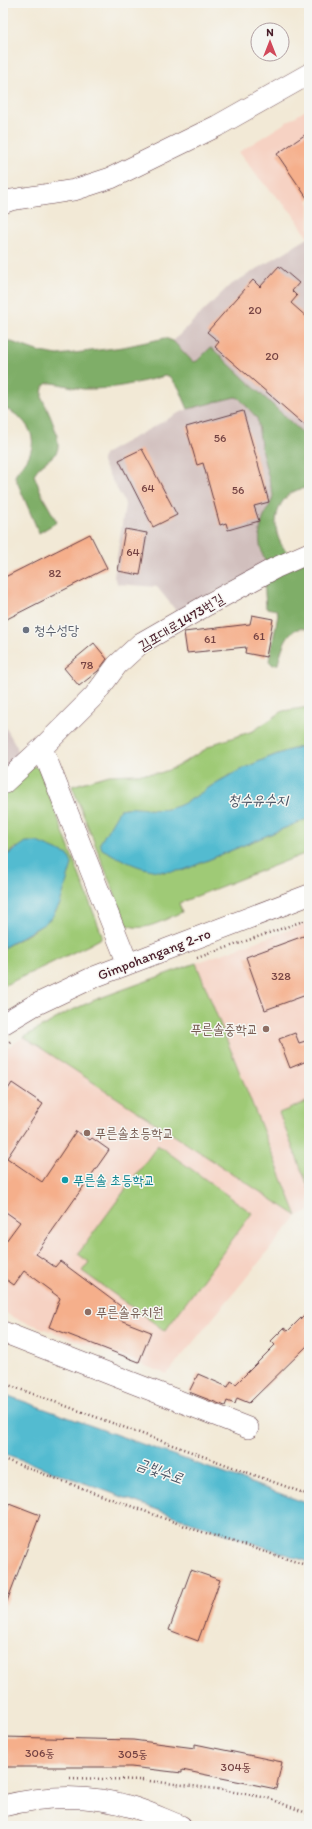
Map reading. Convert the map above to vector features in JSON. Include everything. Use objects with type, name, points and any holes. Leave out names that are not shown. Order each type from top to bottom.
[{"type":"street","points":[[3,203],[11,200],[87,187],[111,178],[217,126],[309,74]]},
{"type":"street","name":"김포대로1473번길","points":[[3,784],[42,748],[94,696],[117,665],[141,644],[207,605],[275,568],[309,553]]},
{"type":"street","points":[[42,748],[128,964]]},
{"type":"street","name":"Gimpohangang 2-ro","points":[[9,1031],[33,1006],[94,977],[309,894]]},
{"type":"street","points":[[3,1332],[248,1428]]},
{"type":"street","points":[[3,1806],[43,1798],[99,1799],[134,1808],[181,1826]]},
{"type":"path","points":[[193,960],[309,919]]},
{"type":"path","points":[[3,1047],[9,1031]]},
{"type":"path","points":[[3,1383],[309,1495]]},
{"type":"path","points":[[3,1459],[193,1529],[309,1566]]},
{"type":"path","points":[[68,1778],[141,1780],[217,1788],[268,1798],[309,1814]]},
{"type":"shaded area","points":[[309,108],[309,239],[292,213],[257,176],[239,152]]},
{"type":"shaded area","points":[[308,238],[309,439],[215,351],[209,349],[197,361],[193,362],[173,341],[229,286]]},
{"type":"shaded area","points":[[235,396],[257,418],[262,452],[271,484],[272,501],[267,510],[260,531],[260,550],[267,565],[177,612],[157,587],[118,584],[114,577],[125,505],[102,463],[102,459],[105,454],[111,450],[175,415],[188,409]]},
{"type":"shaded area","points":[[3,723],[17,747],[18,755],[16,760],[3,774]]},
{"type":"shaded area","name":"푸른솔초등학교","points":[[309,923],[309,1211],[297,1216],[167,1374],[12,1317],[3,1311],[3,1050],[24,1037],[296,1215],[196,963]]},
{"type":"green space","points":[[165,338],[173,341],[193,362],[197,361],[211,348],[309,439],[309,488],[297,490],[288,495],[282,503],[276,523],[277,534],[281,544],[288,553],[267,565],[261,550],[260,531],[261,524],[273,495],[262,452],[257,418],[239,398],[235,397],[188,409],[179,388],[169,376],[124,386],[93,389],[83,389],[51,383],[45,385],[42,398],[54,426],[58,441],[58,448],[56,453],[38,468],[34,475],[43,497],[57,522],[39,533],[15,477],[16,473],[29,456],[32,446],[32,438],[27,425],[16,415],[3,408],[3,339],[40,352],[58,355],[123,347]]},
{"type":"green space","points":[[309,559],[309,630],[295,630],[291,633],[281,651],[278,664],[273,665],[269,661],[278,615],[277,610],[266,608],[264,579]]},
{"type":"green space","points":[[309,707],[309,745],[265,759],[223,779],[189,801],[174,808],[156,811],[124,808],[162,872],[184,870],[309,818],[309,852],[179,903],[182,912],[155,924],[141,927],[127,925],[72,786],[109,775],[160,773],[174,768],[216,743],[253,731],[283,711]]},
{"type":"green space","points":[[32,766],[37,767],[40,771],[102,935],[100,939],[89,945],[3,986],[3,948],[30,933],[47,921],[59,905],[62,895],[16,847],[3,858],[3,791]]},
{"type":"green space","points":[[196,963],[297,1216],[24,1037],[68,1012],[97,999]]},
{"type":"green space","points":[[309,1101],[309,1189],[279,1113]]},
{"type":"green space","points":[[158,1145],[252,1213],[165,1331],[82,1271],[89,1262],[78,1254]]},
{"type":"water","name":"청수유수지","points":[[309,745],[309,818],[184,870],[151,870],[132,864],[102,849],[100,843],[120,809],[170,809],[189,800],[217,782],[243,769],[276,755]]},
{"type":"water","points":[[26,842],[37,842],[68,855],[72,864],[60,904],[52,917],[44,924],[3,948],[3,858]]},
{"type":"water","name":"금빛수로","points":[[3,1394],[309,1504],[309,1562],[185,1520],[3,1453]]},
{"type":"building","points":[[309,132],[309,201],[277,154]]},
{"type":"building","points":[[279,266],[299,283],[292,291],[297,296],[291,303],[309,319],[309,429],[215,347],[219,342],[207,332],[253,280],[260,287]]},
{"type":"building","points":[[243,411],[269,502],[254,506],[259,521],[228,530],[226,523],[220,525],[203,463],[197,465],[186,427]]},
{"type":"building","points":[[142,449],[177,515],[153,527],[119,460]]},
{"type":"building","points":[[125,529],[147,533],[140,575],[118,571]]},
{"type":"building","points":[[90,534],[107,568],[3,621],[3,578]]},
{"type":"building","points":[[252,615],[273,619],[266,657],[245,653],[246,647],[187,653],[184,632],[250,624]]},
{"type":"building","points":[[94,643],[107,659],[98,671],[79,686],[64,668]]},
{"type":"building","points":[[309,934],[309,994],[265,1010],[246,957]]},
{"type":"building","points":[[295,1033],[299,1043],[309,1040],[309,1060],[290,1068],[279,1039]]},
{"type":"building","points":[[12,1083],[43,1104],[7,1158],[42,1182],[76,1131],[90,1140],[92,1138],[109,1150],[36,1254],[55,1267],[60,1261],[127,1311],[120,1320],[151,1332],[139,1362],[49,1327],[60,1298],[24,1271],[14,1285],[3,1277],[3,1245],[20,1222],[3,1210],[3,1097]]},
{"type":"building","points":[[309,1310],[309,1344],[249,1403],[237,1398],[235,1404],[227,1401],[225,1406],[189,1392],[198,1374],[228,1387],[231,1381],[236,1384],[275,1345],[271,1341],[284,1328],[288,1331]]},
{"type":"building","points":[[9,1503],[40,1515],[4,1609],[3,1520]]},
{"type":"building","points":[[191,1570],[220,1580],[198,1641],[169,1630]]},
{"type":"building","points":[[3,1737],[133,1740],[195,1748],[195,1744],[282,1762],[276,1789],[182,1770],[182,1773],[131,1767],[3,1767]]},
{"type":"place","name":"청수성당","points":[[26,630]]},
{"type":"place","name":"푸른솔중학교","points":[[266,1029]]},
{"type":"place","name":"푸른솔초등학교","points":[[87,1133]]},
{"type":"place","name":"푸른솔 초등학교","points":[[65,1180]]},
{"type":"place","name":"푸른솔유치원","points":[[88,1312]]}]
